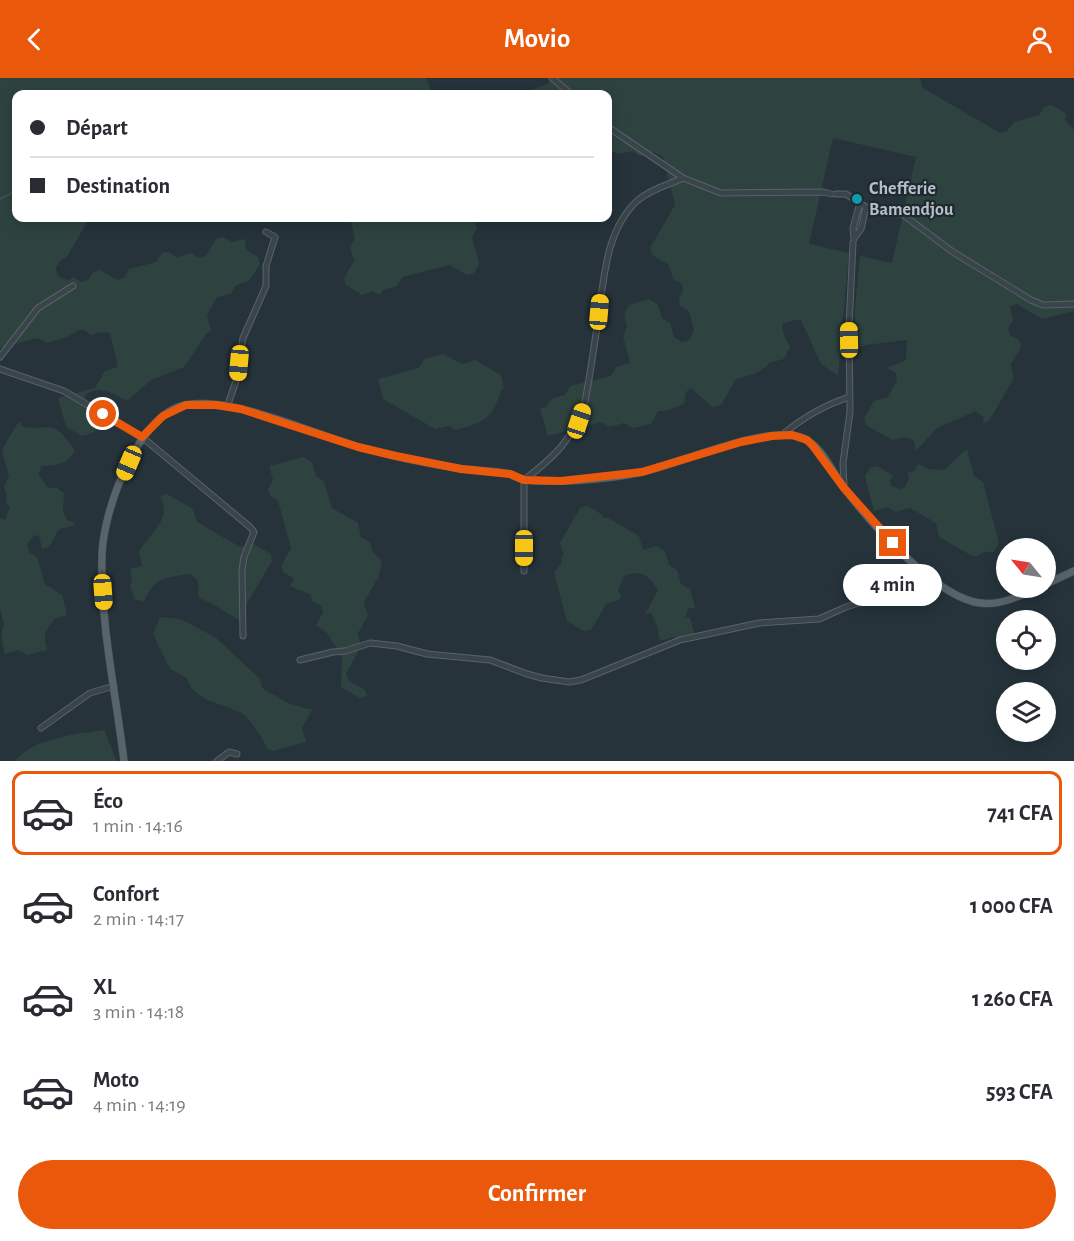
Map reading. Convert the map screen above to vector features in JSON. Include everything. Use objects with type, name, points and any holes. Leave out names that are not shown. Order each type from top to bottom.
[{"type":"main road","points":[[124,761],[104,605],[102,546],[111,506],[142,437],[163,416],[186,405],[227,406],[358,447],[451,467],[510,474],[524,480],[572,481],[642,472],[741,442],[792,435],[807,440],[832,469],[844,488],[930,580],[951,594],[983,604],[1013,598]]},
{"type":"main road","points":[[1056,579],[1074,571]]},
{"type":"street","points":[[552,78],[566,90]]},
{"type":"street","points":[[612,130],[683,178],[721,193],[824,192],[846,195],[866,207],[881,211],[895,211],[953,252],[1031,300],[1043,305],[1074,304]]},
{"type":"street","points":[[524,571],[524,480],[562,447],[579,421],[585,402],[605,267],[610,248],[625,216],[644,195],[683,178]]},
{"type":"street","points":[[844,488],[843,463],[850,412],[849,327],[853,228],[860,203]]},
{"type":"street","points":[[854,239],[861,229],[866,207]]},
{"type":"street","points":[[227,406],[237,378],[243,338],[266,286],[266,266],[275,237],[266,232]]},
{"type":"street","points":[[0,357],[38,308],[73,286]]},
{"type":"street","points":[[0,369],[64,391],[142,437],[250,527],[254,532],[244,556],[242,570],[243,636]]},
{"type":"street","points":[[782,435],[797,423],[838,400],[849,397]]},
{"type":"street","points":[[300,660],[333,651],[345,651],[370,643],[396,646],[427,654],[490,660],[527,674],[568,682],[581,680],[680,640],[759,623],[819,619],[846,607],[930,580]]},
{"type":"street","points":[[41,728],[90,693],[114,686]]},
{"type":"street","points":[[217,761],[229,752],[237,754]]},
{"type":"green space","points":[[0,78],[426,78],[431,90],[12,90],[12,222],[87,222],[67,257],[60,261],[56,268],[60,277],[70,280],[73,277],[82,282],[88,280],[93,272],[100,270],[118,280],[124,278],[129,269],[156,262],[162,253],[168,252],[177,257],[191,253],[199,258],[206,256],[216,239],[223,237],[232,242],[245,239],[246,250],[258,257],[260,264],[249,281],[236,285],[231,294],[217,297],[207,315],[211,331],[206,334],[184,367],[151,380],[127,401],[101,390],[85,395],[84,404],[97,418],[100,427],[92,433],[82,436],[66,427],[58,398],[95,388],[105,371],[118,367],[110,333],[100,332],[91,335],[84,330],[79,330],[67,337],[46,343],[38,338],[0,348]]},
{"type":"green space","points":[[552,78],[920,78],[923,88],[1000,133],[1007,131],[1014,122],[1039,115],[1044,107],[1051,105],[1067,114],[1065,120],[1074,130],[1074,311],[1042,319],[1017,304],[1010,306],[1013,320],[1008,329],[1010,335],[1019,340],[1021,347],[1011,364],[1014,378],[989,421],[983,423],[984,418],[976,411],[937,428],[916,451],[914,441],[905,437],[892,440],[866,425],[864,418],[874,401],[888,397],[897,380],[896,373],[887,368],[906,360],[907,340],[866,345],[854,350],[860,256],[892,263],[916,157],[833,138],[809,244],[849,253],[838,376],[821,364],[801,320],[795,320],[782,324],[784,336],[790,347],[784,359],[769,363],[754,374],[736,379],[721,405],[712,407],[691,388],[686,392],[684,404],[665,411],[658,411],[651,424],[632,428],[624,423],[610,427],[601,422],[548,436],[540,409],[546,407],[551,399],[565,395],[570,386],[611,376],[616,367],[630,363],[623,336],[627,327],[624,314],[629,305],[649,299],[658,305],[662,318],[670,323],[674,337],[682,342],[689,340],[694,331],[689,311],[680,306],[682,284],[673,279],[669,265],[652,255],[650,248],[675,205],[663,157],[654,152],[640,156],[632,151],[618,154],[612,152],[612,90],[532,90],[549,83]]},
{"type":"green space","points":[[351,222],[475,222],[477,228],[472,237],[479,264],[474,273],[467,275],[450,265],[402,277],[397,286],[383,290],[380,295],[372,291],[362,295],[346,285],[344,278],[354,261],[350,247],[355,239]]},
{"type":"green space","points":[[444,354],[462,364],[475,360],[501,375],[504,388],[486,418],[456,430],[449,426],[435,429],[383,399],[378,379],[419,368],[424,359]]},
{"type":"green space","points":[[21,422],[21,426],[46,427],[59,431],[75,450],[69,459],[62,463],[42,466],[38,474],[48,488],[57,488],[64,493],[63,512],[68,521],[75,522],[73,526],[59,529],[49,547],[42,549],[39,535],[32,537],[27,545],[29,552],[37,557],[45,584],[62,595],[67,615],[54,619],[46,631],[47,650],[27,655],[18,650],[5,654],[2,639],[4,624],[0,609],[0,518],[5,520],[10,507],[6,502],[4,486],[9,477],[2,450],[17,424]]},
{"type":"green space","points":[[967,449],[974,476],[983,482],[998,538],[994,552],[984,552],[974,557],[939,537],[936,523],[910,508],[896,512],[887,507],[874,511],[865,476],[870,468],[876,466],[893,475],[890,480],[891,486],[901,489],[905,487],[909,479],[907,473],[914,471],[918,464],[928,469],[944,470]]},
{"type":"green space","points":[[304,457],[312,462],[316,476],[324,481],[332,508],[358,523],[361,537],[370,542],[372,551],[382,561],[379,576],[364,602],[368,616],[358,633],[361,647],[346,673],[348,680],[365,690],[367,696],[360,698],[341,687],[342,657],[327,633],[316,625],[323,613],[321,606],[312,601],[311,595],[290,586],[294,579],[283,572],[281,566],[291,548],[278,501],[270,495],[268,489],[273,480],[269,466]]},
{"type":"green space","points":[[167,494],[193,509],[197,522],[240,547],[253,544],[271,554],[272,561],[242,612],[245,622],[199,598],[198,581],[191,574],[162,580],[152,587],[144,602],[135,599],[130,586],[132,583],[130,569],[142,566],[139,552],[162,520],[164,512],[160,496]]},
{"type":"green space","points":[[587,506],[603,515],[603,518],[608,518],[639,536],[643,550],[656,546],[665,551],[669,565],[677,570],[681,584],[690,589],[695,608],[689,608],[685,617],[690,618],[694,632],[689,640],[682,642],[673,637],[660,641],[651,613],[645,615],[658,590],[648,577],[640,573],[624,576],[618,590],[621,597],[619,600],[606,604],[591,630],[584,631],[567,621],[554,573],[562,562],[561,557],[564,556],[560,543],[580,508]]},
{"type":"green space","points":[[160,617],[180,619],[215,637],[260,679],[262,688],[290,704],[312,710],[302,728],[306,742],[272,751],[267,748],[246,716],[210,701],[196,692],[190,686],[187,678],[170,669],[153,634]]},
{"type":"green space","points":[[104,730],[117,761],[15,761],[23,753],[44,742]]},
{"type":"waterway","points":[[0,199],[12,192]]},
{"type":"place","name":"Chefferie Bamendjou","points":[[857,199]]},
{"type":"route","points":[[103,414],[142,437],[163,416],[186,405],[216,405],[241,409],[358,447],[461,469],[510,474],[524,480],[594,479],[642,472],[741,442],[792,435],[807,440],[813,446],[844,488],[893,543]]}]
